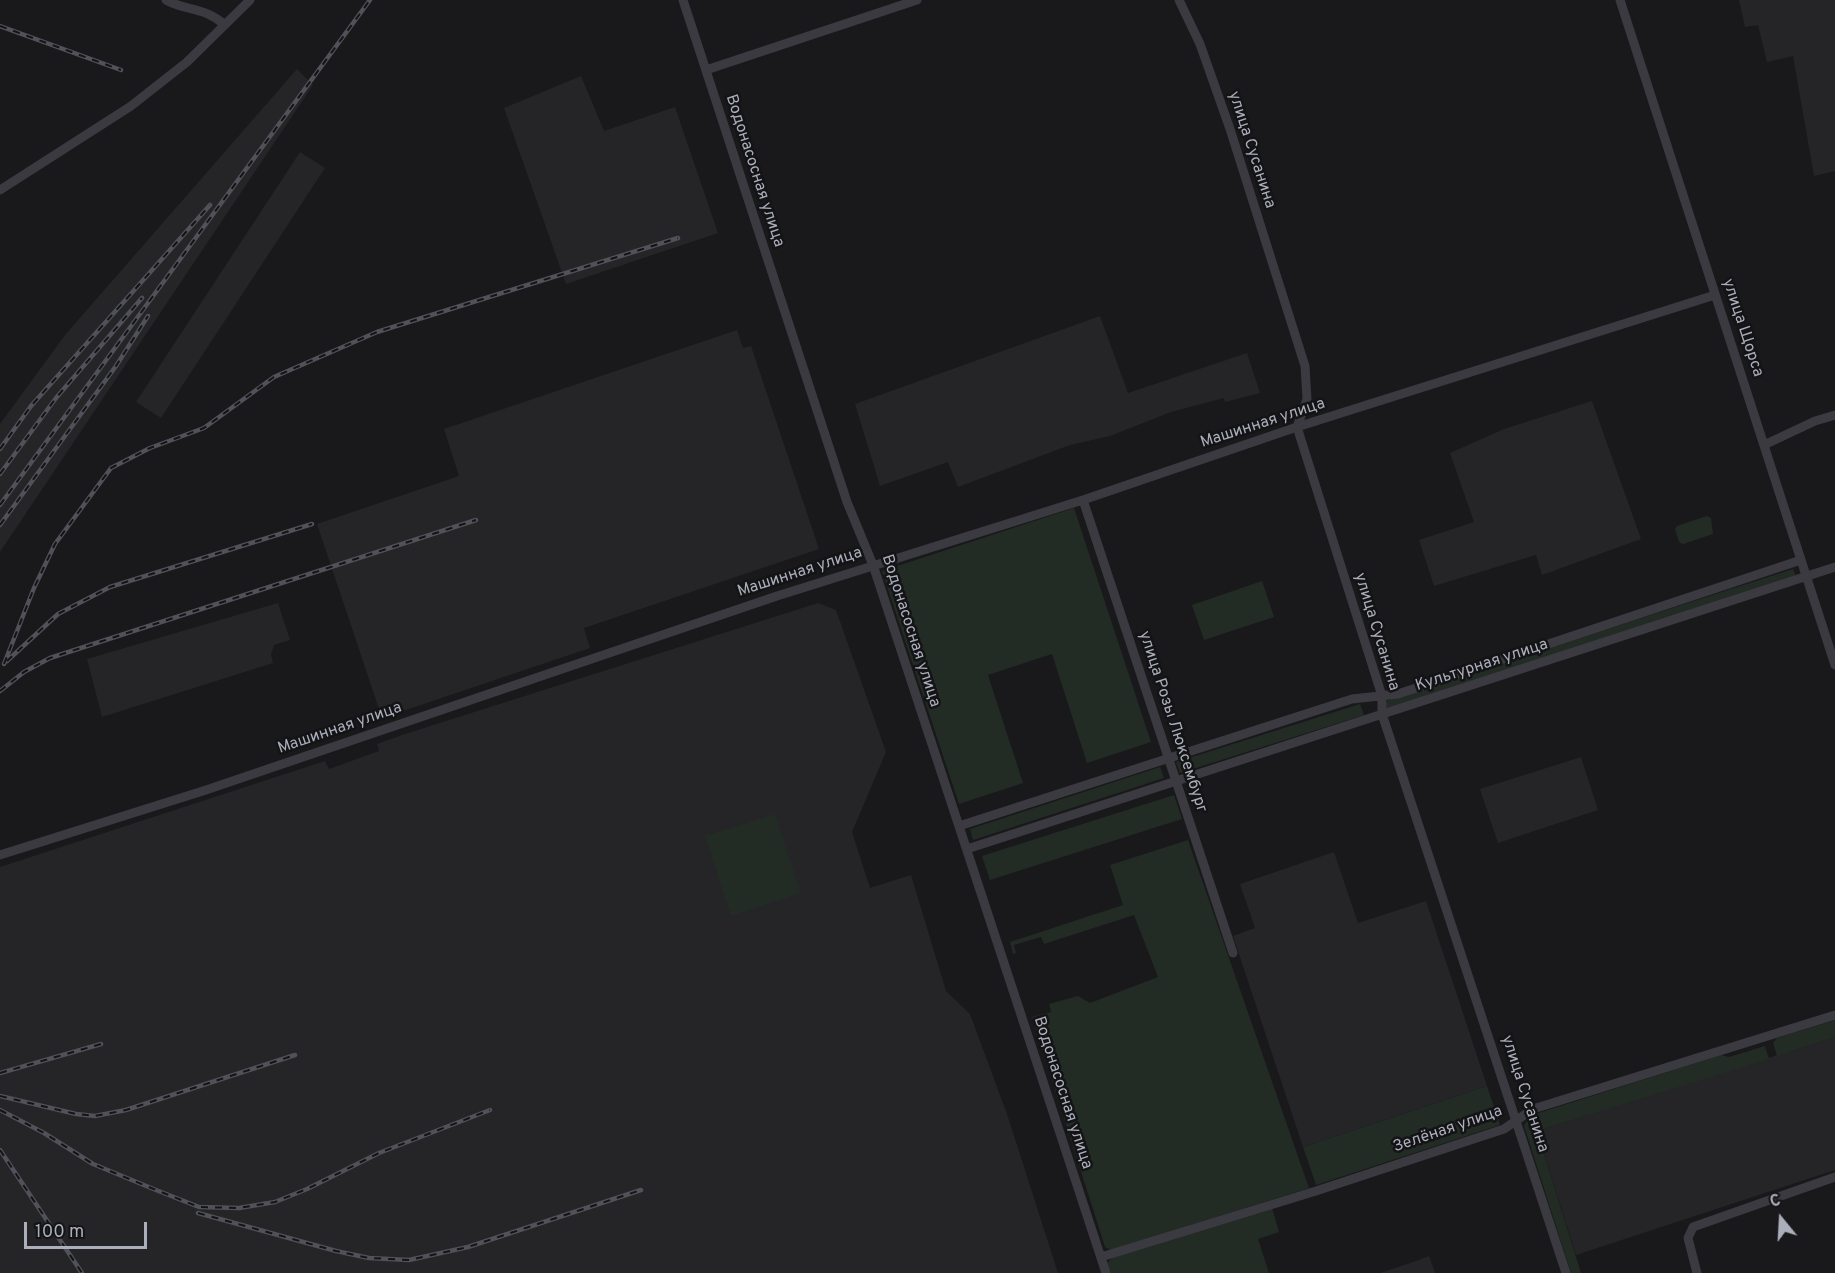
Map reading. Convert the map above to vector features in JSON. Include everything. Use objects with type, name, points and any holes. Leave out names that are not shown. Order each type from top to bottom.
[{"type":"street","points":[[166,0],[180,8],[198,8],[225,24]]},
{"type":"street","points":[[0,190],[131,106],[187,62],[250,0]]},
{"type":"street","name":"Водонасосная улица","points":[[683,0],[847,502],[873,565],[1106,1273]]},
{"type":"street","points":[[705,70],[917,0]]},
{"type":"street","name":"улица Сусанина","points":[[1179,0],[1200,44],[1230,129],[1305,366],[1307,399],[1297,428],[1382,696],[1382,714],[1518,1121],[1566,1273]]},
{"type":"street","name":"улица Щорса","points":[[1620,0],[1835,665]]},
{"type":"street","name":"Машинная улица","points":[[0,855],[206,790],[873,565],[1083,500],[1297,428],[1715,295]]},
{"type":"street","points":[[1764,445],[1815,421],[1835,415]]},
{"type":"street","name":"улица Розы Люксембург","points":[[1083,500],[1233,952]]},
{"type":"street","name":"Культурная улица","points":[[959,826],[1352,699],[1398,694],[1801,560]]},
{"type":"street","name":"Культурная улица","points":[[967,849],[1835,567]]},
{"type":"street","name":"Зелёная улица","points":[[1101,1257],[1316,1191],[1504,1129],[1533,1109],[1835,1015]]},
{"type":"street","points":[[1697,1273],[1688,1238],[1689,1231],[1698,1224],[1835,1177]]},
{"type":"shaded area","points":[[1739,0],[1835,0],[1835,171],[1814,176],[1793,56],[1767,62],[1758,25],[1745,27]]},
{"type":"shaded area","points":[[297,69],[313,85],[0,552],[0,424],[65,335]]},
{"type":"shaded area","points":[[581,76],[604,131],[675,107],[718,233],[566,284],[504,108]]},
{"type":"shaded area","points":[[300,152],[325,168],[161,418],[136,402]]},
{"type":"shaded area","points":[[1100,316],[1128,393],[1247,353],[1260,393],[1225,402],[1224,398],[1171,412],[1110,436],[1070,445],[958,487],[948,462],[880,486],[855,404]]},
{"type":"shaded area","points":[[737,330],[743,348],[751,346],[819,549],[584,628],[590,648],[382,718],[317,524],[459,476],[444,429]]},
{"type":"shaded area","points":[[1592,401],[1641,539],[1542,575],[1536,555],[1434,586],[1419,540],[1474,522],[1450,453],[1504,429]]},
{"type":"shaded area","points":[[1074,508],[1151,742],[1087,763],[1052,654],[988,675],[1023,783],[959,804],[882,571]]},
{"type":"shaded area","points":[[1707,516],[1711,518],[1713,534],[1683,544],[1679,542],[1675,529],[1677,526]]},
{"type":"shaded area","points":[[1793,569],[1796,576],[1388,708],[1385,705],[1388,700]]},
{"type":"shaded area","points":[[1262,581],[1274,617],[1204,640],[1192,605]]},
{"type":"shaded area","points":[[278,603],[290,640],[274,645],[271,655],[273,663],[102,717],[87,659]]},
{"type":"shaded area","points":[[818,603],[836,610],[886,752],[852,832],[870,888],[911,875],[946,991],[970,1014],[1007,1114],[1058,1273],[0,1273],[0,867],[325,761],[329,769],[379,751],[377,744],[405,734]]},
{"type":"shaded area","points":[[1360,704],[1364,715],[1180,773],[1176,762]]},
{"type":"shaded area","points":[[1581,757],[1598,810],[1498,843],[1480,789]]},
{"type":"shaded area","points":[[1160,767],[1164,778],[973,840],[970,829]]},
{"type":"shaded area","points":[[1174,795],[1182,819],[990,880],[982,856]]},
{"type":"shaded area","points":[[775,814],[801,893],[731,916],[705,836]]},
{"type":"shaded area","points":[[1188,840],[1309,1188],[1111,1250],[1105,1247],[1032,1017],[1051,1012],[1049,1004],[1078,996],[1090,1003],[1158,977],[1134,915],[1044,944],[1041,937],[1014,945],[1016,953],[1013,954],[1010,942],[1123,905],[1110,865]]},
{"type":"shaded area","points":[[1334,852],[1358,923],[1426,901],[1487,1086],[1303,1147],[1233,936],[1255,928],[1240,884]]},
{"type":"shaded area","points":[[1835,1020],[1835,1037],[1777,1056],[1773,1043],[1777,1038]]},
{"type":"shaded area","points":[[1835,1037],[1835,1170],[1576,1255],[1537,1131]]},
{"type":"shaded area","points":[[1765,1046],[1769,1059],[1537,1131],[1581,1273],[1571,1273],[1524,1126],[1529,1116],[1721,1055],[1729,1057]]},
{"type":"shaded area","points":[[1487,1086],[1500,1125],[1316,1185],[1303,1147]]},
{"type":"shaded area","points":[[1272,1208],[1279,1232],[1258,1239],[1269,1273],[1111,1273],[1107,1263],[1113,1257]]},
{"type":"shaded area","points":[[1429,1256],[1435,1273],[1380,1273],[1419,1260]]},
{"type":"railway","points":[[0,505],[370,0]]},
{"type":"railway","points":[[0,26],[121,70]]},
{"type":"railway","points":[[0,449],[31,406],[210,205]]},
{"type":"railway","points":[[4,664],[34,588],[55,544],[111,468],[150,448],[204,428],[274,377],[377,332],[678,238]]},
{"type":"railway","points":[[0,474],[56,398],[142,298]]},
{"type":"railway","points":[[0,525],[116,366],[148,316]]},
{"type":"railway","points":[[0,691],[24,672],[50,658],[476,520]]},
{"type":"railway","points":[[7,661],[58,614],[110,587],[312,524]]},
{"type":"railway","points":[[0,1073],[101,1044]]},
{"type":"railway","points":[[0,1096],[76,1114],[95,1116],[126,1110],[295,1055]]},
{"type":"railway","points":[[0,1110],[44,1133],[93,1164],[156,1190],[199,1207],[239,1208],[275,1202],[307,1189],[379,1153],[490,1110]]},
{"type":"railway","points":[[0,1150],[82,1273]]},
{"type":"railway","points":[[198,1213],[336,1251],[369,1258],[409,1260],[468,1247],[641,1190]]}]
